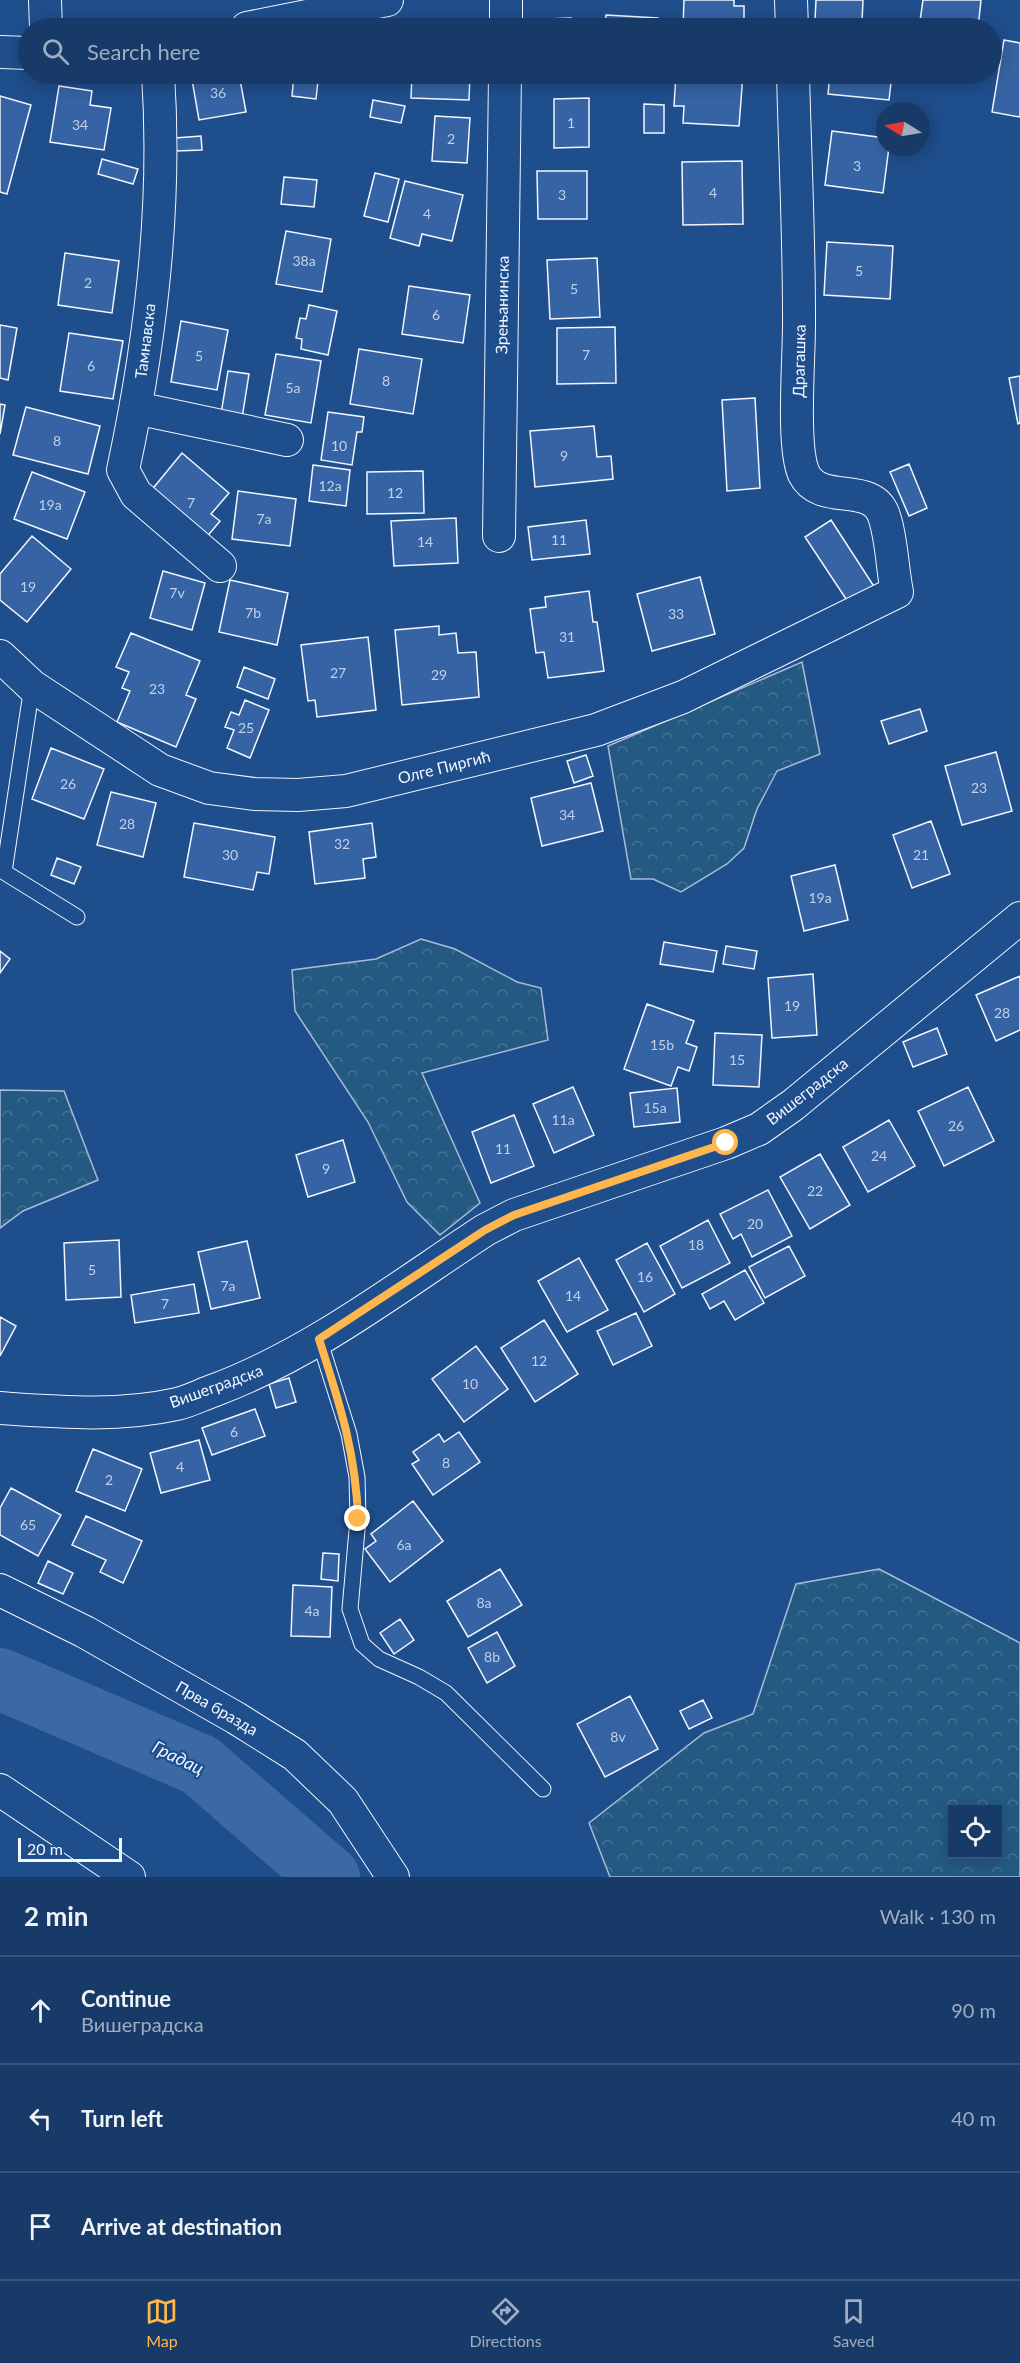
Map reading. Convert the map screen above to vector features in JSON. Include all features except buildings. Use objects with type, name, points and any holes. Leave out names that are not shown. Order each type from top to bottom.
[{"type":"street","points":[[45,0],[46,18]]},
{"type":"street","points":[[297,18],[387,0]]},
{"type":"street","points":[[506,0],[506,18]]},
{"type":"street","points":[[791,0],[792,18]]},
{"type":"street","points":[[0,52],[18,53]]},
{"type":"street","name":"Тамнавска","points":[[159,84],[162,139],[160,207],[136,408],[123,470],[136,494],[220,566]]},
{"type":"street","name":"Зрењанинска","points":[[499,536],[505,84]]},
{"type":"street","name":"Драгашка","points":[[793,84],[799,315],[798,452],[805,475],[814,485],[826,492],[857,495],[873,501],[884,514],[897,592]]},
{"type":"street","points":[[136,408],[288,440]]},
{"type":"street","name":"Олге Пиргић","points":[[0,656],[32,686],[160,770],[184,781],[209,788],[254,794],[298,795],[346,791],[596,730],[683,697],[897,592]]},
{"type":"street","name":"Вишеградска","points":[[0,1408],[78,1413],[122,1411],[178,1404],[252,1376],[319,1339],[485,1230],[514,1215],[726,1143],[759,1129],[793,1105],[1020,918]]},
{"type":"street","name":"Прва бразда","points":[[0,1590],[85,1632],[236,1718],[295,1755],[343,1801],[393,1877]]},
{"type":"street","points":[[0,1790],[129,1877]]},
{"type":"lane","points":[[32,686],[4,872],[77,917]]},
{"type":"lane","points":[[319,1339],[349,1434],[357,1477],[358,1519],[350,1609],[362,1644],[379,1659],[446,1693],[543,1789]]},
{"type":"green space","points":[[802,662],[820,754],[777,771],[757,809],[744,848],[727,864],[681,892],[653,879],[631,879],[608,746]]},
{"type":"green space","points":[[421,939],[455,949],[517,982],[541,988],[548,1040],[422,1073],[480,1203],[440,1235],[407,1202],[368,1122],[295,1011],[292,970],[376,959]]},
{"type":"green space","points":[[0,1090],[64,1091],[98,1180],[23,1211],[0,1228]]},
{"type":"green space","points":[[879,1569],[1020,1643],[1020,1877],[610,1877],[589,1823],[704,1733],[753,1714],[796,1584]]},
{"type":"waterway","name":"Градац","points":[[0,1679],[200,1765],[329,1877]]},
{"type":"route","points":[[358,1519],[357,1477],[349,1434],[319,1339],[485,1230],[514,1215],[726,1143]]}]
